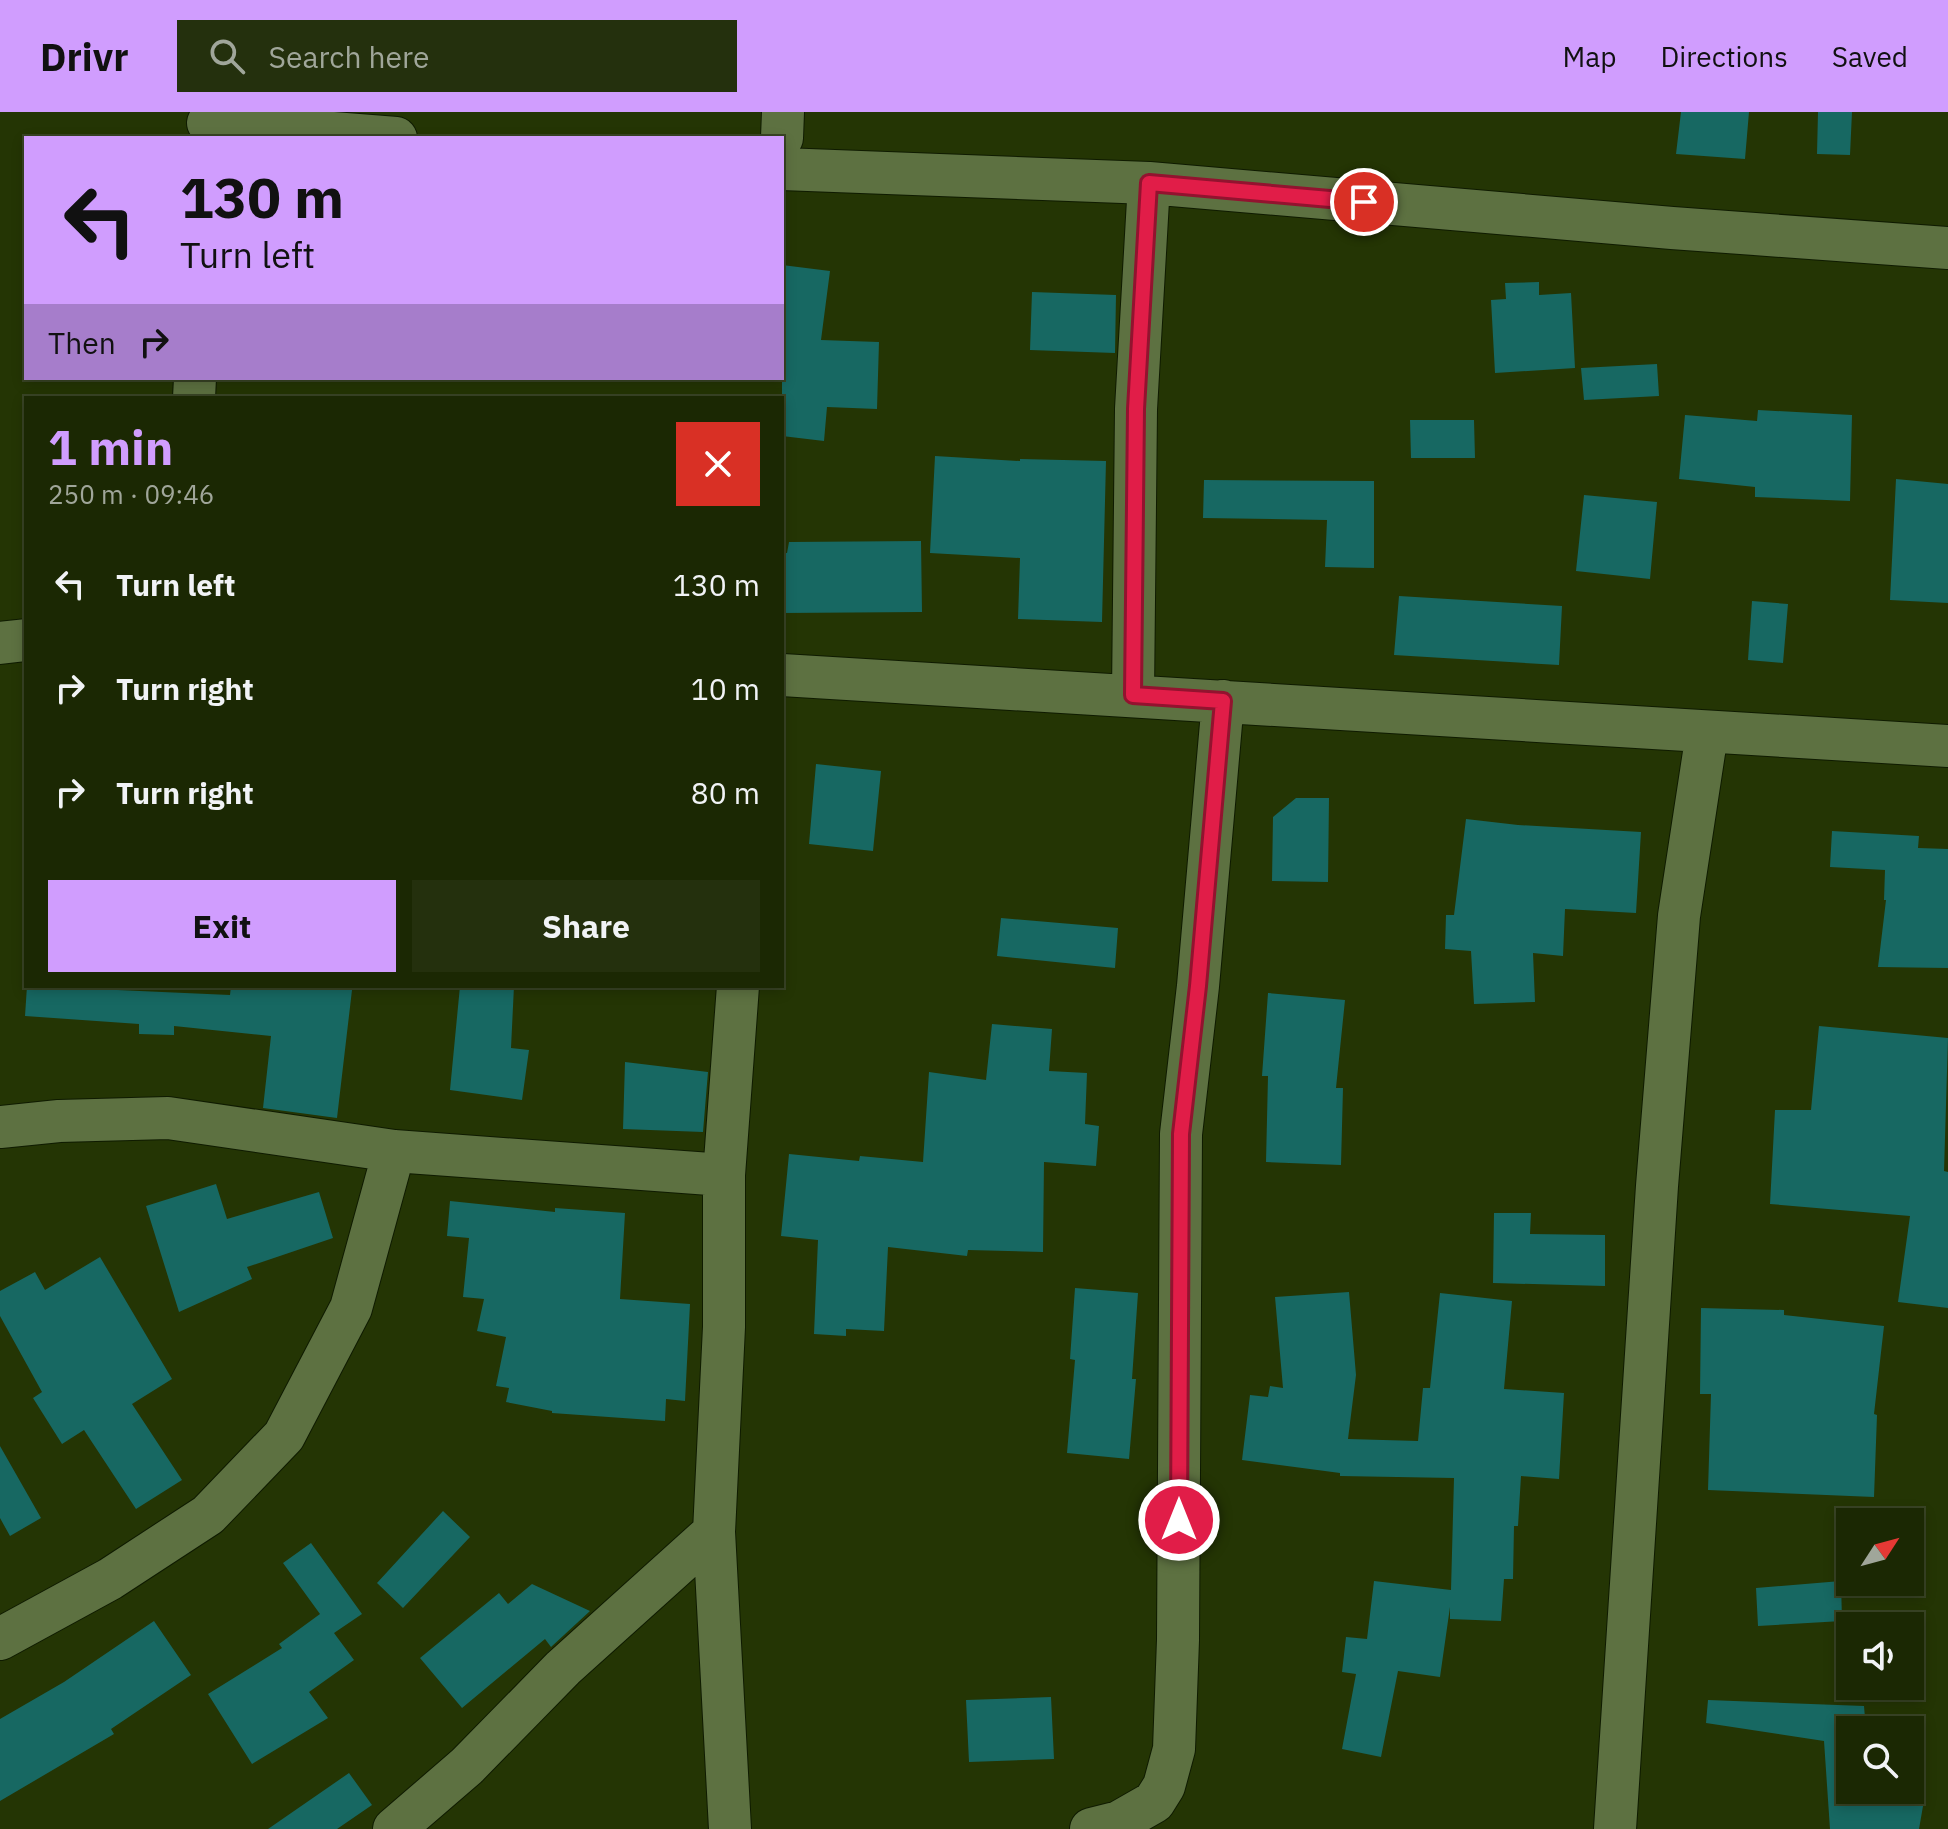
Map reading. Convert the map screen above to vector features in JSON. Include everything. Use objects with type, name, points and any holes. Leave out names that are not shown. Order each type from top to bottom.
[{"type":"street","points":[[782,136],[783,112]]},
{"type":"street","points":[[208,124],[369,136]]},
{"type":"street","points":[[784,169],[1149,183],[1672,228],[1948,248]]},
{"type":"street","points":[[1133,695],[1136,409],[1149,183]]},
{"type":"street","points":[[0,643],[24,640]]},
{"type":"street","points":[[784,675],[1948,746]]},
{"type":"street","points":[[1091,1829],[1119,1822],[1154,1802],[1164,1786],[1174,1749],[1178,1640],[1181,1134],[1198,986],[1223,701]]},
{"type":"street","points":[[1615,1829],[1657,1186],[1679,916],[1707,733]]},
{"type":"street","points":[[730,1829],[714,1532],[724,1327],[724,1175],[738,988]]},
{"type":"street","points":[[0,1127],[59,1121],[168,1118],[394,1151],[724,1175]]},
{"type":"street","points":[[0,1639],[110,1579],[208,1515],[284,1436],[351,1308],[394,1151]]},
{"type":"street","points":[[394,1829],[467,1766],[563,1668],[714,1532]]},
{"type":"building","points":[[1681,112],[1749,112],[1745,159],[1676,154]]},
{"type":"building","points":[[1818,112],[1852,112],[1850,155],[1817,154]]},
{"type":"building","points":[[784,265],[830,271],[821,340],[879,342],[877,409],[827,407],[824,441],[784,436]]},
{"type":"building","points":[[1539,282],[1539,295],[1571,293],[1575,368],[1495,373],[1491,300],[1506,299],[1505,283]]},
{"type":"building","points":[[1032,292],[1116,295],[1115,353],[1030,350]]},
{"type":"building","points":[[1657,364],[1659,396],[1584,400],[1581,368]]},
{"type":"building","points":[[1758,410],[1852,415],[1850,501],[1755,497],[1755,487],[1679,479],[1685,415],[1757,421]]},
{"type":"building","points":[[1410,420],[1474,420],[1475,458],[1411,458]]},
{"type":"building","points":[[935,456],[1020,461],[1106,461],[1102,622],[1018,619],[1020,558],[930,553]]},
{"type":"building","points":[[1896,479],[1948,484],[1948,603],[1890,600]]},
{"type":"building","points":[[1204,480],[1374,481],[1374,568],[1325,567],[1327,520],[1203,518]]},
{"type":"building","points":[[1584,495],[1657,502],[1650,579],[1576,571]]},
{"type":"building","points":[[921,541],[922,612],[784,613],[784,553],[787,553],[789,542]]},
{"type":"building","points":[[1399,596],[1562,606],[1559,665],[1394,655]]},
{"type":"building","points":[[1752,601],[1788,604],[1783,663],[1748,660]]},
{"type":"building","points":[[816,764],[881,771],[873,851],[809,844]]},
{"type":"building","points":[[1296,798],[1329,798],[1328,882],[1272,881],[1273,817]]},
{"type":"building","points":[[1466,819],[1641,832],[1636,913],[1565,909],[1563,956],[1533,953],[1535,1002],[1474,1004],[1471,951],[1445,949],[1446,915],[1454,915]]},
{"type":"building","points":[[1832,831],[1919,836],[1918,848],[1948,849],[1948,968],[1878,967],[1886,900],[1885,870],[1830,867]]},
{"type":"building","points":[[1001,918],[1118,928],[1115,968],[997,956]]},
{"type":"building","points":[[27,988],[230,995],[231,988],[352,990],[337,1118],[263,1108],[271,1036],[174,1026],[174,1035],[139,1034],[139,1024],[25,1016]]},
{"type":"building","points":[[460,988],[514,988],[511,1048],[529,1050],[522,1100],[450,1090]]},
{"type":"building","points":[[1268,993],[1345,1000],[1336,1088],[1343,1088],[1341,1165],[1266,1162],[1268,1076],[1262,1076]]},
{"type":"building","points":[[992,1024],[1052,1029],[1049,1071],[1087,1073],[1085,1124],[1099,1126],[1096,1166],[1044,1162],[1043,1252],[968,1250],[967,1256],[888,1247],[884,1331],[846,1329],[846,1336],[814,1334],[818,1240],[781,1236],[789,1154],[859,1161],[860,1156],[923,1162],[929,1072],[986,1080]]},
{"type":"building","points":[[1819,1026],[1948,1038],[1944,1171],[1948,1172],[1948,1308],[1898,1302],[1910,1216],[1770,1204],[1775,1110],[1811,1110]]},
{"type":"building","points":[[625,1062],[708,1072],[703,1132],[623,1129]]},
{"type":"building","points":[[216,1184],[227,1219],[319,1192],[333,1238],[247,1267],[252,1279],[179,1312],[146,1206]]},
{"type":"building","points":[[450,1201],[555,1212],[555,1208],[625,1213],[620,1299],[690,1304],[685,1401],[666,1399],[665,1421],[552,1413],[506,1402],[509,1388],[496,1386],[506,1337],[477,1331],[484,1299],[463,1297],[469,1238],[447,1236]]},
{"type":"building","points":[[1494,1213],[1531,1213],[1530,1234],[1605,1235],[1605,1286],[1493,1283]]},
{"type":"building","points":[[100,1257],[172,1379],[132,1404],[182,1480],[136,1509],[84,1430],[62,1444],[33,1398],[42,1392],[0,1316],[0,1291],[35,1272],[45,1290]]},
{"type":"building","points":[[1075,1288],[1138,1293],[1132,1379],[1136,1379],[1129,1459],[1067,1453],[1075,1360],[1070,1359]]},
{"type":"building","points":[[1349,1292],[1356,1375],[1348,1439],[1418,1441],[1423,1388],[1430,1388],[1440,1293],[1512,1301],[1504,1389],[1564,1393],[1559,1479],[1521,1476],[1518,1526],[1514,1526],[1513,1579],[1504,1579],[1501,1621],[1450,1619],[1450,1607],[1440,1677],[1398,1671],[1381,1757],[1342,1749],[1356,1674],[1342,1672],[1346,1637],[1367,1639],[1374,1581],[1451,1590],[1454,1478],[1340,1476],[1340,1473],[1242,1460],[1250,1395],[1268,1397],[1270,1386],[1283,1388],[1275,1297]]},
{"type":"building","points":[[1701,1308],[1784,1310],[1784,1315],[1884,1326],[1874,1414],[1877,1415],[1874,1497],[1708,1490],[1711,1394],[1700,1394]]},
{"type":"building","points":[[0,1446],[41,1518],[10,1536],[0,1518]]},
{"type":"building","points":[[443,1511],[470,1537],[403,1608],[377,1583]]},
{"type":"building","points":[[311,1543],[362,1614],[334,1633],[354,1660],[309,1692],[328,1718],[252,1764],[208,1694],[282,1648],[279,1644],[320,1614],[283,1563]]},
{"type":"building","points":[[1836,1581],[1836,1596],[1841,1596],[1842,1612],[1836,1612],[1836,1621],[1758,1626],[1756,1588]]},
{"type":"building","points":[[532,1584],[590,1611],[551,1647],[545,1639],[462,1708],[420,1658],[499,1593],[508,1604]]},
{"type":"building","points":[[154,1621],[191,1675],[111,1729],[114,1734],[0,1801],[0,1719],[64,1682]]},
{"type":"building","points":[[1051,1697],[1054,1759],[969,1762],[966,1700]]},
{"type":"building","points":[[1708,1700],[1864,1706],[1865,1716],[1836,1716],[1836,1804],[1923,1804],[1919,1829],[1830,1829],[1824,1741],[1706,1723]]},
{"type":"building","points":[[349,1773],[372,1805],[337,1829],[268,1829]]},
{"type":"route","points":[[1179,1520],[1181,1134],[1198,986],[1223,701],[1133,695],[1136,409],[1149,183],[1364,202]]}]
